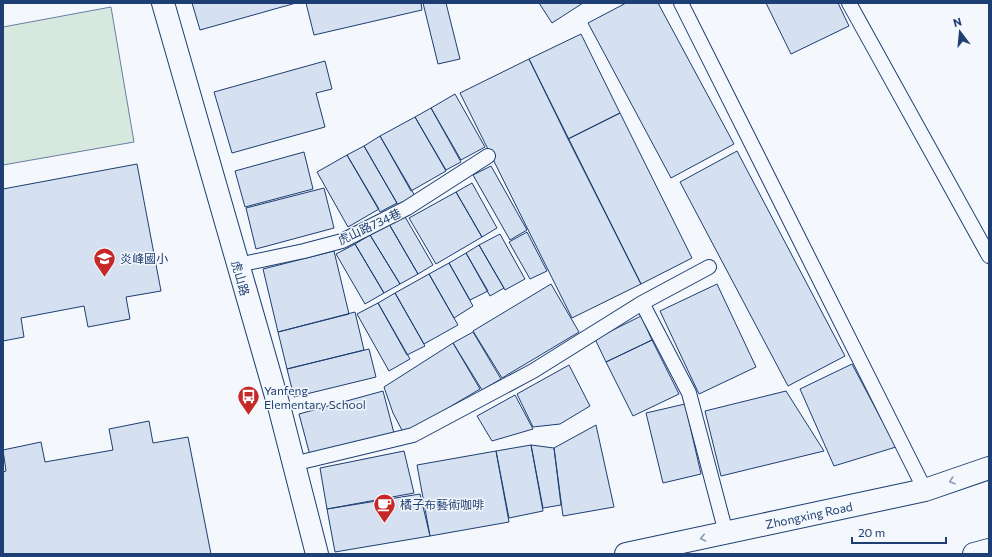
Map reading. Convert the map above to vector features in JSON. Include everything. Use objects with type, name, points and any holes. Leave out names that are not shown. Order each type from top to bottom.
[{"type":"street","name":"虎山路","points":[[163,3],[280,410],[317,554]]},
{"type":"street","name":"Zhongxing Road","points":[[626,554],[925,490],[989,468]]},
{"type":"street","points":[[974,554],[989,550]]},
{"type":"lane","points":[[681,3],[925,490]]},
{"type":"lane","points":[[849,3],[989,256]]},
{"type":"lane","name":"虎山路734巷","points":[[238,265],[342,241],[407,208],[488,156]]},
{"type":"lane","points":[[293,464],[413,435],[533,371],[642,303],[709,267]]},
{"type":"lane","points":[[642,303],[689,393],[726,533]]},
{"type":"shaded area","points":[[111,7],[134,142],[3,165],[3,27]]},
{"type":"building","points":[[192,3],[296,3],[200,30]]},
{"type":"building","points":[[306,3],[421,3],[422,10],[314,35]]},
{"type":"building","points":[[423,3],[446,3],[460,59],[438,64]]},
{"type":"building","points":[[539,3],[583,3],[552,23]]},
{"type":"building","points":[[626,3],[658,3],[734,144],[671,178],[588,23]]},
{"type":"building","points":[[766,3],[838,3],[849,26],[791,54]]},
{"type":"building","points":[[581,34],[620,113],[568,139],[529,59]]},
{"type":"building","points":[[529,59],[641,284],[572,318],[460,93]]},
{"type":"building","points":[[325,61],[332,89],[316,93],[325,127],[232,153],[214,92]]},
{"type":"building","points":[[455,94],[485,147],[461,160],[431,108]]},
{"type":"building","points":[[431,108],[461,162],[446,170],[415,117]]},
{"type":"building","points":[[620,113],[692,258],[641,284],[568,139]]},
{"type":"building","points":[[415,117],[446,171],[411,191],[380,136]]},
{"type":"building","points":[[380,136],[415,196],[398,205],[364,146]]},
{"type":"building","points":[[364,146],[397,203],[380,212],[347,155]]},
{"type":"building","points":[[737,151],[845,356],[788,386],[680,182]]},
{"type":"building","points":[[304,152],[313,189],[245,207],[235,171]]},
{"type":"building","points":[[347,155],[379,209],[348,227],[317,172]]},
{"type":"building","points":[[137,164],[161,291],[126,297],[130,319],[88,327],[84,306],[21,318],[24,337],[3,341],[3,189]]},
{"type":"building","points":[[491,166],[527,230],[510,240],[473,175]]},
{"type":"building","points":[[472,183],[497,228],[482,237],[456,192]]},
{"type":"building","points":[[324,188],[334,228],[256,249],[246,208]]},
{"type":"building","points":[[456,192],[482,237],[436,264],[409,218]]},
{"type":"building","points":[[404,215],[433,265],[418,274],[389,224]]},
{"type":"building","points":[[389,224],[418,274],[400,284],[370,235]]},
{"type":"building","points":[[527,232],[547,271],[530,279],[509,242]]},
{"type":"building","points":[[500,234],[525,279],[505,290],[479,245]]},
{"type":"building","points":[[370,235],[400,284],[384,293],[355,244]]},
{"type":"building","points":[[355,244],[384,293],[365,304],[336,254]]},
{"type":"building","points":[[479,245],[504,288],[490,296],[466,253]]},
{"type":"building","points":[[334,251],[349,314],[278,332],[263,269]]},
{"type":"building","points":[[466,253],[488,291],[470,300],[449,263]]},
{"type":"building","points":[[449,263],[473,306],[454,318],[429,274]]},
{"type":"building","points":[[429,274],[458,325],[424,344],[395,293]]},
{"type":"building","points":[[551,284],[579,332],[502,378],[473,331]]},
{"type":"building","points":[[717,284],[756,367],[699,394],[660,311]]},
{"type":"building","points":[[395,293],[425,346],[407,355],[378,303]]},
{"type":"building","points":[[378,303],[410,359],[389,371],[357,314]]},
{"type":"building","points":[[355,312],[364,350],[287,369],[278,332]]},
{"type":"building","points":[[641,316],[652,340],[606,362],[595,339]]},
{"type":"building","points":[[473,332],[501,379],[482,390],[453,343]]},
{"type":"building","points":[[652,340],[679,394],[633,416],[606,362]]},
{"type":"building","points":[[453,343],[480,389],[404,434],[393,413],[384,387]]},
{"type":"building","points":[[369,349],[376,377],[294,397],[287,369]]},
{"type":"building","points":[[852,364],[896,447],[834,466],[800,389]]},
{"type":"building","points":[[569,365],[590,406],[560,424],[533,427],[517,394]]},
{"type":"building","points":[[383,391],[395,437],[311,459],[299,414]]},
{"type":"building","points":[[786,391],[824,451],[721,476],[705,411]]},
{"type":"building","points":[[515,395],[533,429],[492,441],[477,416]]},
{"type":"building","points":[[685,404],[701,474],[663,483],[646,413]]},
{"type":"building","points":[[149,421],[153,443],[188,437],[211,554],[3,554],[3,472],[6,471],[3,450],[41,442],[45,462],[113,450],[109,429]]},
{"type":"building","points":[[596,425],[614,507],[563,516],[554,448]]},
{"type":"building","points":[[531,445],[543,511],[509,518],[496,451]]},
{"type":"building","points":[[531,445],[554,448],[561,505],[543,508]]},
{"type":"building","points":[[404,451],[414,493],[327,509],[320,468]]},
{"type":"building","points":[[496,451],[509,522],[430,536],[417,465]]},
{"type":"building","points":[[420,494],[430,536],[335,552],[327,509]]},
{"type":"place","name":"炎峰國小","points":[[104,278]]},
{"type":"place","name":"Yanfeng Elementary School","points":[[248,416]]},
{"type":"place","name":"橘子布藝術咖啡","points":[[384,524]]}]
